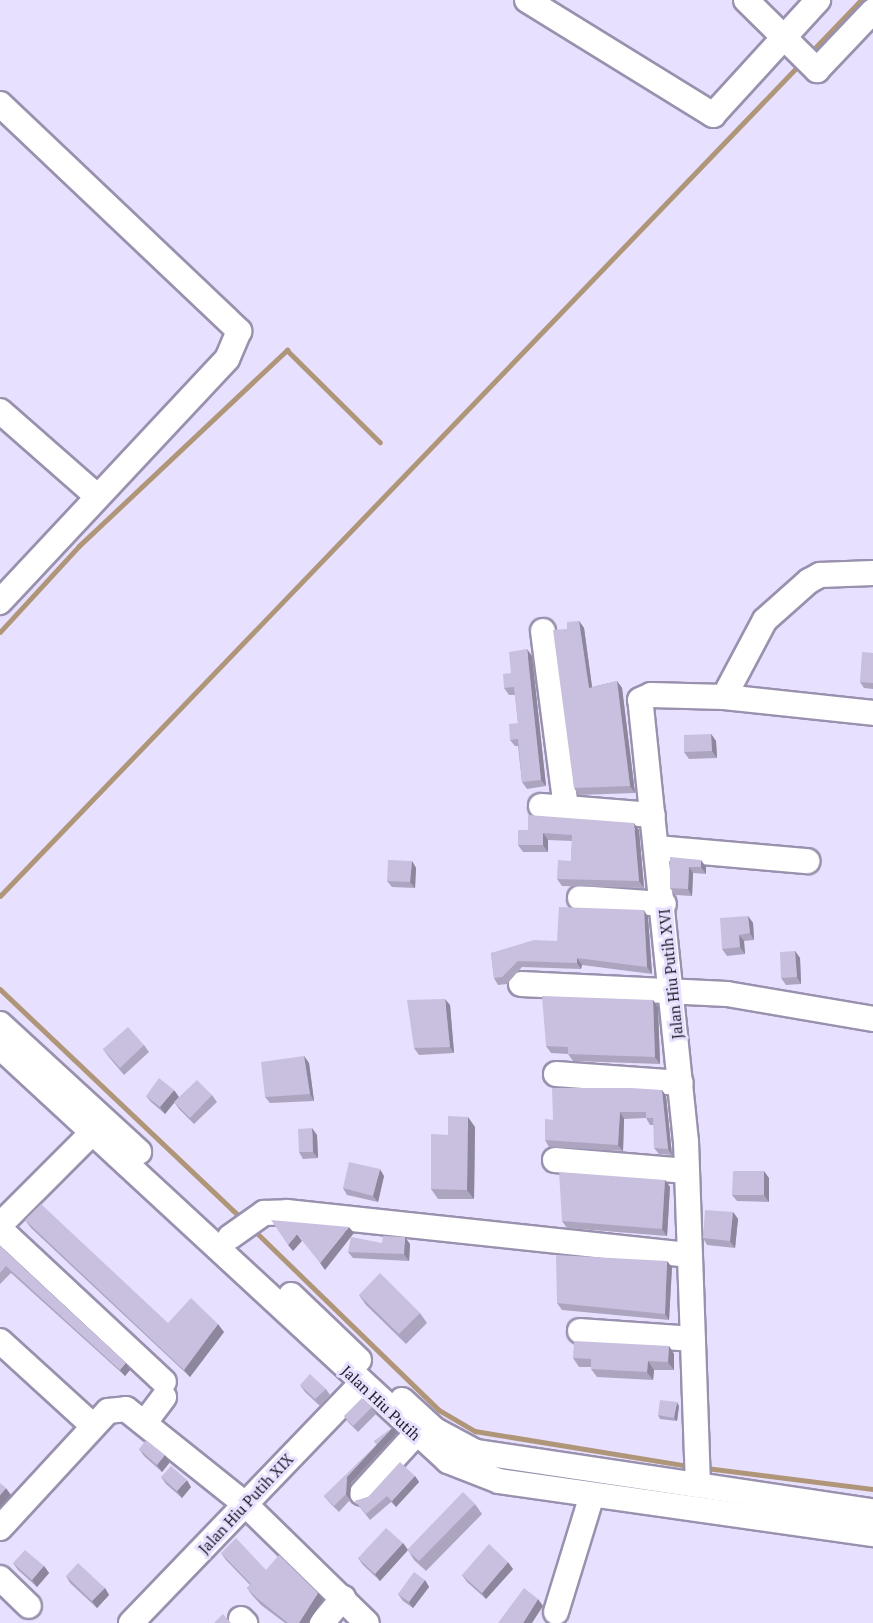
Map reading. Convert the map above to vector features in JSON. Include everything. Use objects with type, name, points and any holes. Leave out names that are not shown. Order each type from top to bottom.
[{"type":"street","points":[[527,0],[713,115],[818,0]]},
{"type":"street","points":[[746,0],[817,70],[873,11]]},
{"type":"street","points":[[0,104],[239,331],[227,359],[0,602]]},
{"type":"street","points":[[0,411],[98,497]]},
{"type":"street","points":[[724,697],[765,620],[809,581],[820,575],[873,573]]},
{"type":"street","points":[[543,631],[566,808]]},
{"type":"street","name":"Jalan Hiu Putih XVI","points":[[698,1485],[687,1171],[681,1083],[674,990],[640,700],[651,695],[724,697],[873,713]]},
{"type":"street","points":[[542,806],[653,816]]},
{"type":"street","points":[[657,849],[807,861]]},
{"type":"street","points":[[580,898],[664,903]]},
{"type":"street","points":[[521,984],[674,990],[873,1019]]},
{"type":"street","points":[[0,1024],[230,1237],[301,1315],[414,1412],[462,1447],[608,1490],[556,1612]]},
{"type":"street","name":"Jalan Hiu Putih","points":[[0,1047],[92,1133],[301,1315],[361,1384],[415,1435],[448,1461],[486,1478],[608,1490],[873,1534]]},
{"type":"street","points":[[556,1074],[681,1083]]},
{"type":"street","points":[[92,1133],[2,1219],[164,1390],[146,1421]]},
{"type":"street","points":[[555,1160],[687,1171]]},
{"type":"street","points":[[230,1237],[264,1213],[287,1212],[690,1255]]},
{"type":"street","points":[[580,1331],[693,1339]]},
{"type":"street","points":[[0,1341],[93,1426]]},
{"type":"street","name":"Jalan Hiu Putih XIX","points":[[131,1623],[361,1384]]},
{"type":"street","points":[[0,1528],[93,1426],[115,1409],[146,1421],[245,1504],[367,1623]]},
{"type":"street","points":[[362,1493],[415,1435]]},
{"type":"street","name":"Jalan Hiu Putih","points":[[608,1490],[698,1485],[873,1511]]},
{"type":"street","points":[[0,1578],[29,1606]]},
{"type":"street","points":[[322,1623],[343,1598]]},
{"type":"building","points":[[579,621],[589,688],[617,681],[630,786],[574,788],[553,630],[567,629],[567,622]]},
{"type":"building","points":[[527,649],[541,780],[522,782],[518,739],[510,740],[509,724],[518,723],[514,687],[504,688],[503,674],[511,673],[509,652]]},
{"type":"building","points":[[862,652],[873,653],[873,683],[860,682]]},
{"type":"building","points":[[711,734],[712,751],[684,752],[684,735]]},
{"type":"building","points":[[528,815],[634,823],[639,881],[557,879],[558,860],[571,861],[572,835],[543,833],[543,845],[518,845],[518,830],[528,830]]},
{"type":"building","points":[[670,857],[701,860],[701,867],[689,867],[688,889],[670,888]]},
{"type":"building","points":[[388,860],[412,861],[410,882],[387,881]]},
{"type":"building","points":[[559,907],[644,910],[647,967],[577,958],[577,963],[518,961],[502,977],[494,978],[491,953],[534,940],[557,941]]},
{"type":"building","points":[[748,916],[750,933],[739,935],[740,947],[722,949],[720,918]]},
{"type":"building","points":[[795,951],[797,977],[781,978],[780,952]]},
{"type":"building","points":[[542,996],[653,1000],[655,1057],[568,1054],[568,1047],[546,1046]]},
{"type":"building","points":[[445,999],[450,1047],[414,1048],[407,1000]]},
{"type":"building","points":[[128,1027],[144,1045],[120,1068],[103,1049]]},
{"type":"building","points":[[304,1056],[310,1094],[265,1097],[261,1062]]},
{"type":"building","points":[[159,1078],[174,1090],[160,1107],[146,1096]]},
{"type":"building","points":[[197,1080],[212,1095],[190,1118],[174,1102]]},
{"type":"building","points":[[552,1088],[662,1090],[668,1149],[654,1148],[653,1118],[646,1118],[646,1112],[620,1112],[618,1145],[545,1140],[545,1119],[553,1120]]},
{"type":"building","points":[[448,1116],[468,1117],[467,1190],[431,1189],[431,1134],[448,1135]]},
{"type":"building","points":[[312,1128],[313,1152],[299,1152],[298,1129]]},
{"type":"building","points":[[349,1162],[380,1169],[373,1196],[343,1188]]},
{"type":"building","points":[[733,1171],[764,1171],[764,1195],[732,1195]]},
{"type":"building","points":[[559,1172],[665,1180],[662,1229],[562,1221]]},
{"type":"building","points":[[41,1204],[168,1323],[191,1298],[218,1324],[184,1370],[25,1220]]},
{"type":"building","points":[[705,1210],[733,1212],[730,1241],[703,1238]]},
{"type":"building","points":[[271,1220],[349,1227],[320,1263],[297,1234],[288,1245]]},
{"type":"building","points":[[383,1236],[405,1237],[404,1254],[348,1252],[351,1237],[382,1243]]},
{"type":"building","points":[[0,1246],[126,1363],[120,1370],[6,1266],[0,1273]]},
{"type":"building","points":[[556,1255],[667,1261],[665,1314],[557,1303]]},
{"type":"building","points":[[380,1273],[420,1313],[399,1334],[359,1295]]},
{"type":"building","points":[[574,1341],[669,1346],[668,1362],[648,1361],[647,1372],[591,1369],[591,1359],[573,1358]]},
{"type":"building","points":[[310,1374],[326,1389],[315,1399],[300,1385]]},
{"type":"building","points":[[362,1398],[372,1407],[353,1426],[344,1416]]},
{"type":"building","points":[[660,1400],[677,1402],[674,1418],[658,1415]]},
{"type":"building","points":[[393,1427],[347,1477],[346,1494],[334,1506],[324,1496],[377,1444],[374,1441]]},
{"type":"building","points":[[146,1440],[165,1455],[157,1465],[139,1449]]},
{"type":"building","points":[[400,1462],[415,1476],[392,1501],[387,1496],[366,1514],[355,1501],[368,1497]]},
{"type":"building","points":[[171,1466],[187,1480],[177,1491],[161,1477]]},
{"type":"building","points":[[0,1483],[6,1488],[0,1495]]},
{"type":"building","points":[[463,1492],[475,1504],[419,1561],[407,1550]]},
{"type":"building","points":[[386,1528],[403,1543],[375,1574],[358,1558]]},
{"type":"building","points":[[236,1538],[266,1570],[279,1555],[318,1593],[299,1623],[288,1623],[257,1598],[247,1588],[251,1584],[221,1553]]},
{"type":"building","points":[[489,1544],[508,1562],[482,1593],[462,1575]]},
{"type":"building","points":[[25,1550],[44,1566],[32,1580],[13,1563]]},
{"type":"building","points":[[78,1563],[105,1588],[92,1601],[66,1576]]},
{"type":"building","points":[[414,1572],[425,1580],[409,1602],[398,1594]]},
{"type":"building","points":[[524,1588],[538,1599],[523,1623],[498,1623]]},
{"type":"building","points":[[223,1614],[231,1623],[214,1623]]},
{"type":"waterway","points":[[811,52],[861,0]]},
{"type":"waterway","points":[[0,896],[801,63]]},
{"type":"waterway","points":[[0,632],[79,546],[287,350],[380,442]]},
{"type":"waterway","points":[[0,989],[243,1220]]},
{"type":"waterway","points":[[254,1230],[439,1410],[475,1431],[689,1466]]},
{"type":"waterway","points":[[706,1468],[873,1489]]}]
